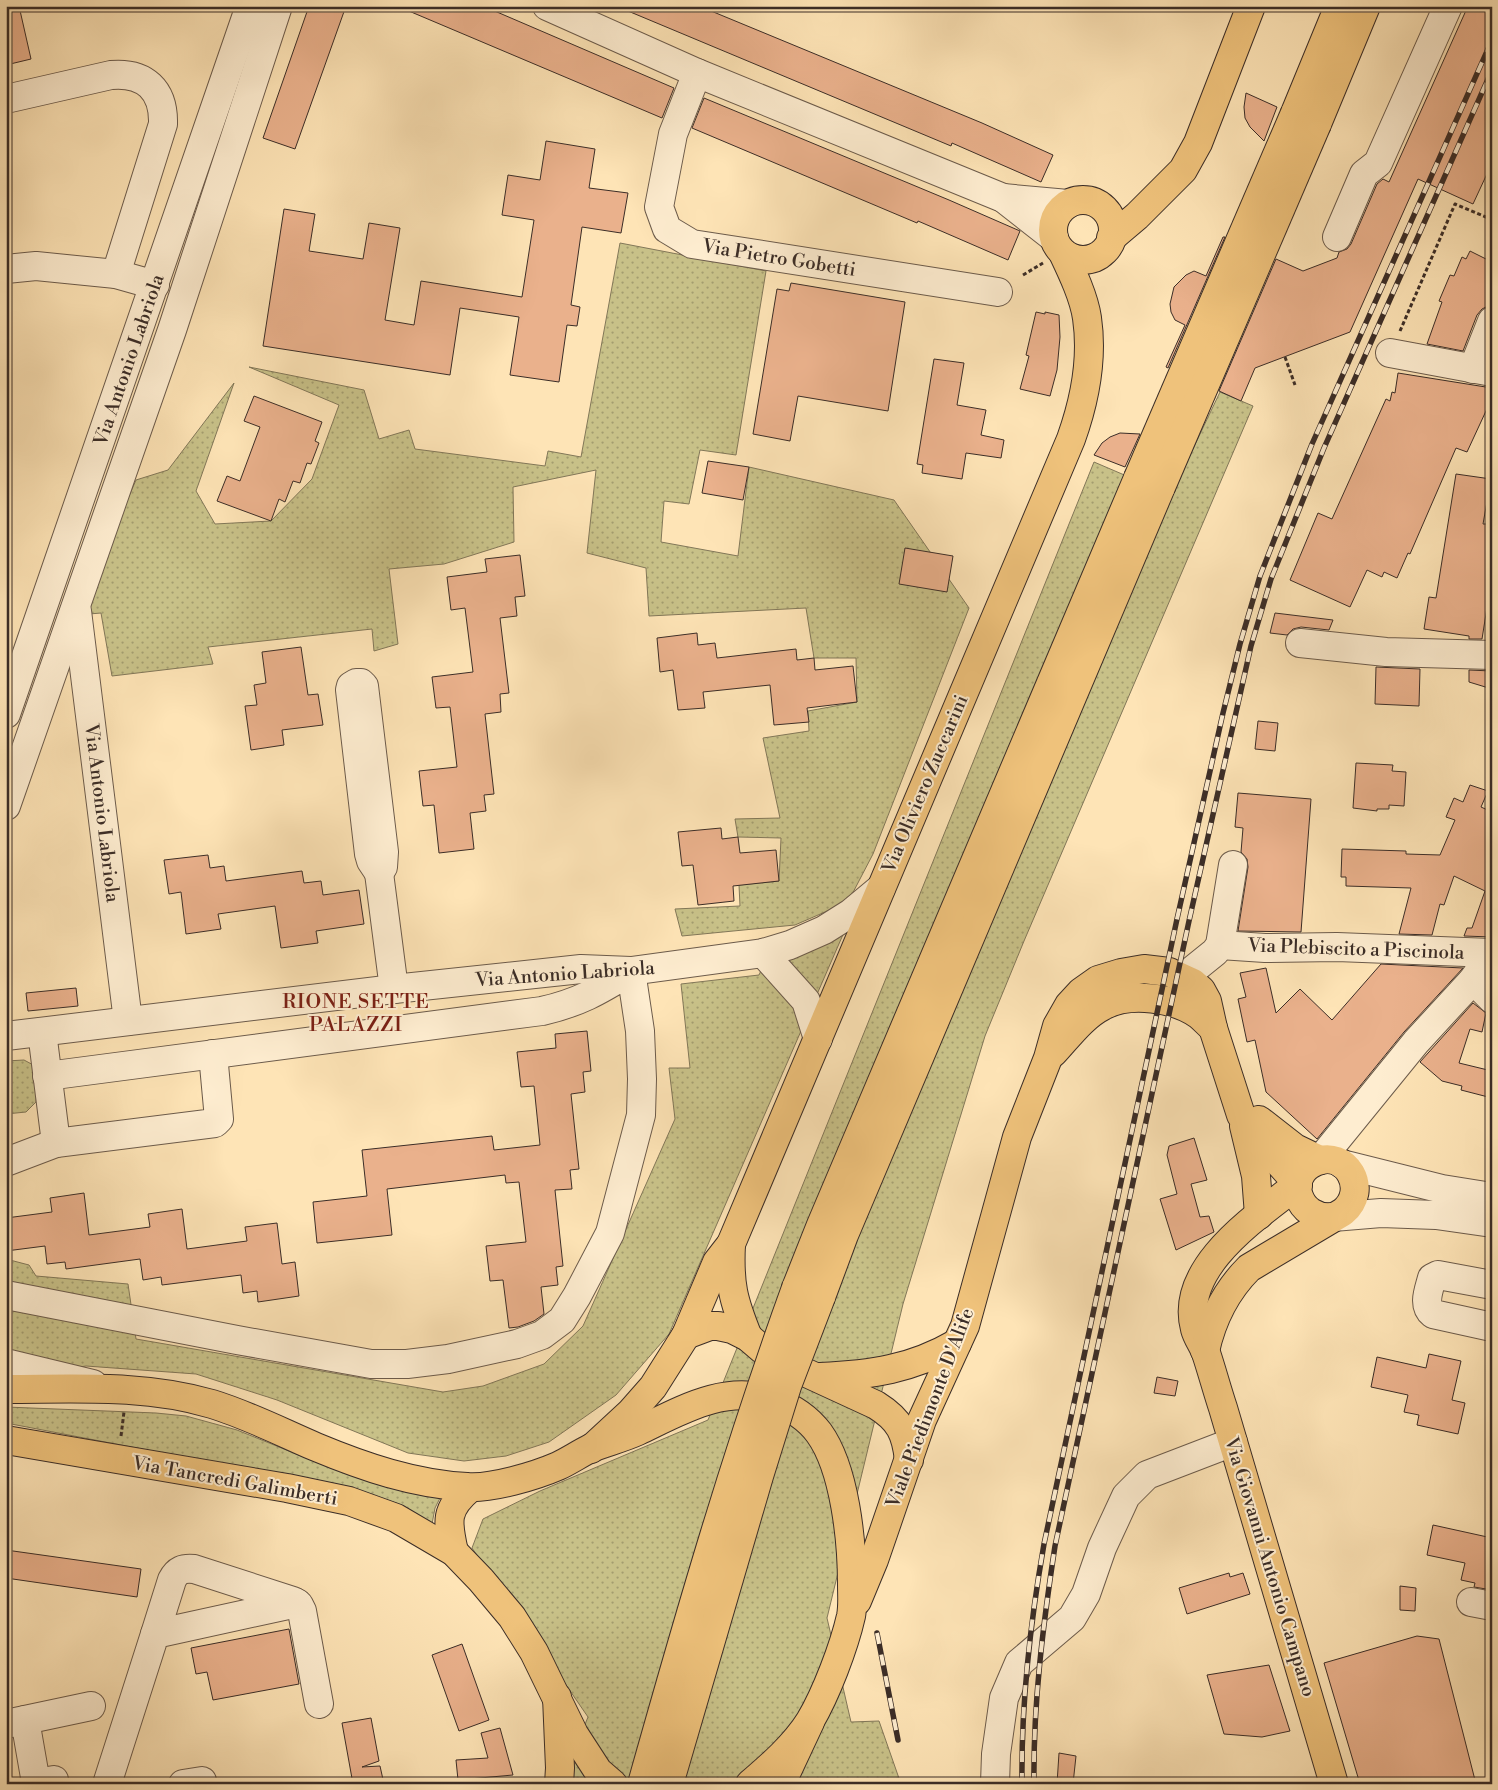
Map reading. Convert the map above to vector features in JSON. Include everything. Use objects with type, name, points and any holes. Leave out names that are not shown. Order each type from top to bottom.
[{"type":"main road","points":[[1158,193],[1128,199],[1080,203],[1060,210],[1055,218],[1053,228],[1054,251],[1080,260],[1090,259],[1098,255],[1183,170],[1198,143],[1250,6]]},
{"type":"main road","points":[[1306,118],[1339,6]]},
{"type":"main road","points":[[642,1784],[734,1468],[796,1288],[821,1225],[1149,483],[1306,118],[1366,6]]},
{"type":"main road","name":"Via Oliviero Zuccarini","points":[[1080,203],[1106,211],[1111,220],[1112,229],[1087,316]]},
{"type":"main road","name":"Via Oliviero Zuccarini","points":[[686,1335],[717,1262],[731,1244],[1071,439],[1080,412],[1088,376],[1087,316],[1073,274],[1054,251]]},
{"type":"main road","points":[[669,1784],[787,1386],[844,1235],[1149,483]]},
{"type":"main road","name":"Viale Piedimonte D'Alife","points":[[852,1614],[874,1560],[922,1420],[965,1326],[983,1253],[1017,1137],[1048,1058],[1057,1026],[1069,1005],[1081,992],[1098,980],[1144,969],[1169,972],[1184,977],[1200,990],[1207,1001],[1213,1028],[1238,1106],[1261,1143],[1298,1184]]},
{"type":"main road","name":"Viale Piedimonte D'Alife","points":[[1048,1058],[1086,1018],[1103,1005],[1126,999],[1144,998],[1167,1001],[1187,1008],[1200,1016],[1213,1028]]},
{"type":"main road","points":[[1205,1351],[1220,1306],[1237,1280],[1249,1268],[1348,1209],[1355,1194],[1353,1177],[1331,1162],[1295,1148],[1238,1106]]},
{"type":"main road","points":[[1238,1106],[1256,1176],[1259,1215]]},
{"type":"main road","points":[[1331,1162],[1310,1165],[1302,1172],[1298,1184],[1300,1200],[1306,1210],[1316,1216],[1333,1217]]},
{"type":"main road","name":"Via Giovanni Antonio Campano","points":[[1298,1184],[1228,1241],[1212,1260],[1200,1279],[1192,1308],[1195,1329],[1205,1351],[1233,1442],[1334,1784]]},
{"type":"main road","name":"Via Oliviero Zuccarini","points":[[731,1244],[730,1272],[732,1294],[748,1336]]},
{"type":"main road","points":[[591,1448],[631,1412],[653,1387],[686,1335],[710,1326],[718,1326],[732,1329],[748,1336],[762,1349],[813,1377],[868,1401],[889,1413],[900,1425],[906,1441],[909,1460]]},
{"type":"main road","points":[[813,1377],[851,1376],[894,1368],[935,1356],[957,1343]]},
{"type":"main road","points":[[6,1388],[120,1398],[164,1394],[210,1404],[248,1417],[318,1447],[414,1481],[470,1488],[515,1481],[556,1467],[591,1448],[633,1433],[687,1407],[723,1396],[750,1395],[771,1400],[797,1411],[819,1434],[832,1459],[843,1496],[852,1565],[852,1614],[833,1672],[781,1784]]},
{"type":"main road","name":"Via Tancredi Galimberti","points":[[6,1440],[286,1488],[349,1501],[396,1518],[454,1552],[481,1580],[512,1617],[534,1652],[574,1734],[598,1771],[613,1784]]},
{"type":"main road","points":[[454,1552],[449,1532],[450,1513],[457,1499],[470,1488]]},
{"type":"main road","points":[[556,1697],[560,1768],[559,1784]]},
{"type":"main road","points":[[750,1784],[778,1760],[810,1722]]},
{"type":"street","name":"Via Antonio Labriola","points":[[6,714],[250,6]]},
{"type":"street","name":"Via Antonio Labriola","points":[[6,806],[175,321],[278,6]]},
{"type":"street","points":[[547,6],[697,73],[1003,198],[1080,203]]},
{"type":"street","points":[[1337,237],[1364,174],[1378,163],[1448,6]]},
{"type":"street","name":"Via Pietro Gobetti","points":[[697,73],[671,143],[659,207],[667,229],[692,244],[998,292]]},
{"type":"street","points":[[6,100],[111,75],[126,74],[139,78],[150,85],[159,96],[163,110],[163,124],[116,274]]},
{"type":"street","points":[[1003,198],[1054,251]]},
{"type":"street","points":[[6,269],[36,266],[116,274],[155,285]]},
{"type":"street","points":[[1390,353],[1482,370],[1492,321]]},
{"type":"street","name":"Via Antonio Labriola","points":[[76,606],[128,1021]]},
{"type":"street","points":[[1300,643],[1386,652],[1492,655]]},
{"type":"street","points":[[379,873],[383,867],[384,852],[364,686],[358,683],[353,684],[350,688],[369,854],[379,873],[394,989]]},
{"type":"street","points":[[1207,1001],[1233,865]]},
{"type":"street","name":"Via Antonio Labriola","points":[[6,1036],[394,989],[581,969],[631,971],[763,953],[824,930],[851,913],[881,888]]},
{"type":"street","name":"Via Plebiscito a Piscinola","points":[[1218,949],[1337,947],[1492,953],[1483,990],[1416,1042],[1331,1162]]},
{"type":"street","points":[[1184,977],[1218,949]]},
{"type":"street","points":[[763,953],[806,1001],[818,1040]]},
{"type":"street","points":[[6,1295],[371,1364],[407,1364],[448,1359],[518,1344],[542,1335],[562,1320],[577,1296],[610,1233],[641,1115],[640,1031],[631,971],[587,997],[564,1006],[542,1011],[47,1076]]},
{"type":"street","points":[[42,1032],[56,1143]]},
{"type":"street","points":[[6,1162],[56,1143],[215,1123],[219,1119],[213,1054]]},
{"type":"street","points":[[1331,1162],[1442,1189],[1492,1197]]},
{"type":"street","points":[[1333,1217],[1388,1213],[1436,1215],[1492,1223]]},
{"type":"street","points":[[1492,1285],[1438,1275],[1432,1278],[1427,1305],[1428,1310],[1433,1314],[1492,1327]]},
{"type":"street","points":[[6,1363],[120,1398]]},
{"type":"street","points":[[995,1784],[996,1754],[1004,1698],[1019,1663],[1072,1618],[1086,1594],[1102,1548],[1126,1496],[1147,1475],[1233,1442]]},
{"type":"street","points":[[107,1784],[172,1580],[180,1570],[194,1569],[297,1603],[302,1611],[319,1704]]},
{"type":"street","points":[[155,1634],[297,1603]]},
{"type":"street","points":[[44,1783],[24,1720],[91,1706]]},
{"type":"path","points":[[1390,353],[1456,204],[1486,217],[1492,204]]},
{"type":"path","points":[[1023,275],[1054,251]]},
{"type":"path","points":[[1285,357],[1295,385]]},
{"type":"path","points":[[120,1398],[120,1444]]},
{"type":"shaded area","points":[[620,243],[766,271],[736,455],[700,450],[689,504],[664,501],[661,542],[738,556],[749,467],[894,500],[969,608],[873,854],[848,902],[795,925],[682,936],[675,909],[740,906],[739,885],[779,881],[781,838],[738,837],[735,819],[780,818],[763,738],[809,731],[808,711],[857,702],[856,658],[814,658],[806,608],[649,616],[646,568],[587,553],[596,470],[513,487],[514,542],[444,564],[389,569],[398,644],[374,651],[372,629],[208,647],[213,664],[112,676],[101,613],[77,615],[136,480],[168,470],[234,383],[196,491],[215,524],[271,521],[312,479],[339,405],[249,367],[364,390],[379,439],[409,430],[415,449],[545,466],[548,451],[581,457]]},
{"type":"shaded area","points":[[1220,392],[1253,406],[985,1036],[903,1304],[827,1618],[851,1722],[879,1721],[901,1784],[561,1784],[588,1717],[472,1548],[483,1519],[540,1491],[708,1420],[1094,462],[1171,495]]},
{"type":"shaded area","points":[[845,930],[669,1334],[616,1395],[549,1442],[506,1456],[464,1461],[408,1453],[277,1400],[196,1374],[86,1366],[13,1378],[6,1377],[6,1259],[29,1265],[36,1276],[128,1284],[136,1339],[443,1392],[483,1386],[544,1364],[583,1326],[675,1119],[669,1068],[690,1068],[681,984],[759,975],[770,951]]},
{"type":"shaded area","points":[[24,1060],[37,1067],[36,1102],[26,1112],[6,1114],[6,1061]]},
{"type":"shaded area","points":[[6,1407],[186,1416],[237,1430],[321,1464],[394,1488],[440,1498],[435,1508],[432,1524],[399,1504],[340,1487],[6,1423]]},
{"type":"building","points":[[6,6],[19,6],[31,59],[6,65]]},
{"type":"building","points":[[309,6],[346,6],[295,149],[263,138]]},
{"type":"building","points":[[397,6],[483,6],[674,88],[662,118]]},
{"type":"building","points":[[616,6],[699,6],[982,123],[1053,155],[1041,182],[952,143],[951,146]]},
{"type":"building","points":[[1468,6],[1492,6],[1492,163],[1473,204],[1418,179],[1350,332],[1255,368],[1241,401],[1219,391],[1276,259],[1303,271],[1337,258],[1339,252],[1347,249],[1351,244],[1377,184],[1383,179],[1389,182]]},
{"type":"building","points":[[1246,93],[1277,107],[1264,141],[1250,127],[1245,118]]},
{"type":"building","points":[[704,98],[1020,231],[1008,260],[692,128]]},
{"type":"building","points":[[546,141],[595,149],[589,188],[628,193],[621,233],[582,227],[571,305],[580,307],[577,326],[567,325],[559,382],[510,375],[519,317],[460,308],[450,375],[263,346],[284,209],[315,214],[309,251],[363,259],[369,223],[400,228],[385,320],[414,325],[421,281],[522,297],[534,220],[502,215],[508,175],[540,180]]},
{"type":"building","points":[[1223,237],[1225,237],[1168,368],[1166,367],[1185,325],[1175,320],[1171,312],[1170,304],[1174,287],[1186,275],[1194,271],[1206,276]]},
{"type":"building","points":[[1470,251],[1492,262],[1492,297],[1488,306],[1477,315],[1463,351],[1427,344],[1442,302],[1439,301],[1450,275],[1454,276],[1462,257],[1466,259]]},
{"type":"building","points":[[791,283],[905,302],[888,411],[798,396],[790,441],[753,434],[777,289],[789,291]]},
{"type":"building","points":[[1036,312],[1059,315],[1060,337],[1057,370],[1050,396],[1020,389],[1029,356],[1026,355]]},
{"type":"building","points":[[934,359],[964,363],[957,405],[986,410],[981,435],[1004,440],[1001,458],[966,453],[962,479],[922,473],[923,465],[917,464]]},
{"type":"building","points":[[1398,373],[1492,388],[1492,398],[1467,452],[1456,448],[1410,554],[1408,553],[1397,578],[1384,572],[1382,577],[1367,570],[1350,607],[1290,580],[1318,513],[1332,519],[1386,399],[1390,401],[1392,392],[1395,393]]},
{"type":"building","points":[[254,396],[322,422],[315,441],[319,443],[311,464],[307,463],[300,483],[293,481],[285,502],[279,499],[271,521],[217,501],[227,476],[240,481],[260,427],[244,421]]},
{"type":"building","points":[[1120,433],[1140,434],[1125,467],[1094,455],[1102,443]]},
{"type":"building","points":[[708,461],[749,467],[743,500],[702,493]]},
{"type":"building","points":[[1456,474],[1491,479],[1483,524],[1492,524],[1492,601],[1488,601],[1482,639],[1469,639],[1469,636],[1424,629],[1429,597],[1436,598]]},
{"type":"building","points":[[905,548],[953,556],[947,592],[899,584]]},
{"type":"building","points":[[520,555],[525,596],[515,597],[517,616],[500,618],[509,693],[500,694],[501,712],[485,714],[494,794],[484,795],[486,811],[470,813],[474,849],[439,853],[434,805],[423,806],[419,771],[457,767],[450,707],[436,708],[432,677],[473,672],[465,608],[451,610],[447,577],[487,572],[485,559]]},
{"type":"building","points":[[1275,613],[1333,620],[1329,630],[1301,627],[1293,629],[1287,635],[1270,633]]},
{"type":"building","points":[[697,633],[698,645],[715,643],[717,658],[796,649],[797,660],[814,658],[815,670],[853,666],[857,702],[807,708],[809,722],[774,725],[770,685],[703,692],[705,708],[678,710],[673,670],[660,672],[657,638]]},
{"type":"building","points":[[301,647],[308,695],[318,694],[323,725],[282,730],[284,745],[251,750],[245,706],[257,705],[254,685],[266,683],[262,652]]},
{"type":"building","points":[[1376,667],[1420,669],[1419,706],[1375,704]]},
{"type":"building","points":[[1469,670],[1492,671],[1492,689],[1469,682]]},
{"type":"building","points":[[1258,721],[1278,723],[1275,751],[1255,749]]},
{"type":"building","points":[[1356,763],[1393,765],[1392,771],[1406,772],[1404,806],[1389,805],[1389,809],[1377,809],[1377,811],[1353,808]]},
{"type":"building","points":[[1470,785],[1488,791],[1481,807],[1492,812],[1492,937],[1464,936],[1467,928],[1472,928],[1485,891],[1454,876],[1444,905],[1440,904],[1432,935],[1399,934],[1411,888],[1346,886],[1346,877],[1341,877],[1342,849],[1406,851],[1406,854],[1440,855],[1455,820],[1446,817],[1454,798],[1463,802]]},
{"type":"building","points":[[1238,793],[1311,799],[1301,932],[1238,931],[1248,867],[1247,859],[1241,852],[1243,828],[1235,827]]},
{"type":"building","points":[[721,828],[722,839],[738,837],[740,853],[776,850],[779,881],[733,886],[734,901],[698,905],[693,865],[682,866],[678,832]]},
{"type":"building","points":[[208,855],[210,868],[224,866],[226,881],[302,871],[304,883],[321,881],[323,895],[359,890],[364,924],[316,931],[318,943],[281,948],[275,906],[218,914],[221,929],[186,934],[181,892],[169,894],[164,860]]},
{"type":"building","points":[[1381,964],[1463,968],[1404,1032],[1317,1139],[1266,1092],[1255,1040],[1247,1042],[1238,999],[1246,997],[1240,973],[1266,968],[1276,1013],[1300,989],[1332,1020]]},
{"type":"building","points":[[76,988],[78,1006],[28,1011],[26,993]]},
{"type":"building","points":[[1473,1003],[1486,1013],[1482,1032],[1470,1029],[1459,1063],[1492,1071],[1492,1098],[1461,1090],[1462,1086],[1442,1081],[1420,1062]]},
{"type":"building","points":[[587,1031],[591,1071],[583,1072],[585,1092],[571,1094],[579,1169],[570,1170],[572,1189],[555,1190],[563,1266],[556,1267],[558,1285],[541,1287],[544,1314],[534,1321],[509,1328],[503,1280],[490,1281],[486,1246],[526,1242],[519,1182],[506,1183],[505,1175],[387,1189],[392,1235],[317,1243],[313,1202],[367,1196],[362,1150],[492,1136],[494,1150],[540,1145],[534,1086],[521,1087],[517,1052],[556,1048],[555,1034]]},
{"type":"building","points":[[1194,1138],[1207,1180],[1191,1184],[1200,1217],[1209,1216],[1214,1232],[1176,1250],[1160,1199],[1177,1194],[1167,1155],[1169,1146]]},
{"type":"building","points":[[84,1193],[89,1235],[150,1227],[148,1214],[182,1209],[187,1249],[247,1241],[245,1227],[277,1223],[282,1264],[295,1262],[299,1296],[258,1302],[257,1291],[243,1293],[241,1275],[162,1285],[161,1277],[143,1280],[140,1259],[66,1269],[65,1262],[47,1264],[45,1246],[6,1251],[6,1218],[52,1212],[50,1198]]},
{"type":"building","points":[[1429,1354],[1461,1361],[1452,1400],[1465,1403],[1458,1434],[1417,1425],[1419,1415],[1404,1412],[1408,1395],[1371,1387],[1377,1357],[1426,1368]]},
{"type":"building","points":[[1157,1377],[1178,1381],[1175,1396],[1154,1393]]},
{"type":"building","points":[[1433,1525],[1492,1538],[1492,1590],[1474,1587],[1475,1583],[1461,1580],[1465,1563],[1427,1555]]},
{"type":"building","points":[[6,1550],[141,1569],[137,1597],[6,1578]]},
{"type":"building","points":[[1229,1573],[1230,1577],[1243,1573],[1250,1594],[1187,1614],[1179,1588]]},
{"type":"building","points":[[1400,1586],[1416,1588],[1415,1611],[1400,1610]]},
{"type":"building","points":[[289,1629],[299,1684],[213,1700],[207,1672],[196,1674],[191,1648]]},
{"type":"building","points":[[1417,1636],[1439,1639],[1476,1784],[1360,1784],[1324,1663]]},
{"type":"building","points":[[462,1644],[489,1720],[459,1731],[432,1655]]},
{"type":"building","points":[[1269,1665],[1290,1731],[1262,1737],[1224,1734],[1207,1675]]},
{"type":"building","points":[[371,1718],[379,1761],[362,1767],[380,1766],[384,1784],[353,1784],[342,1723]]},
{"type":"building","points":[[500,1728],[513,1775],[458,1780],[456,1760],[488,1758],[481,1733]]},
{"type":"building","points":[[1059,1753],[1076,1756],[1073,1784],[1057,1784]]},
{"type":"railway","points":[[1022,1784],[1027,1664],[1044,1544],[1177,919],[1240,644],[1260,576],[1312,444],[1492,40]]},
{"type":"railway","points":[[1034,1784],[1035,1724],[1040,1665],[1055,1546],[1189,921],[1251,646],[1271,579],[1324,448],[1492,70]]},
{"type":"railway","points":[[877,1633],[898,1740]]},
{"type":"district","name":"RIONE SETTE PALAZZI","points":[[356,1014]]}]
